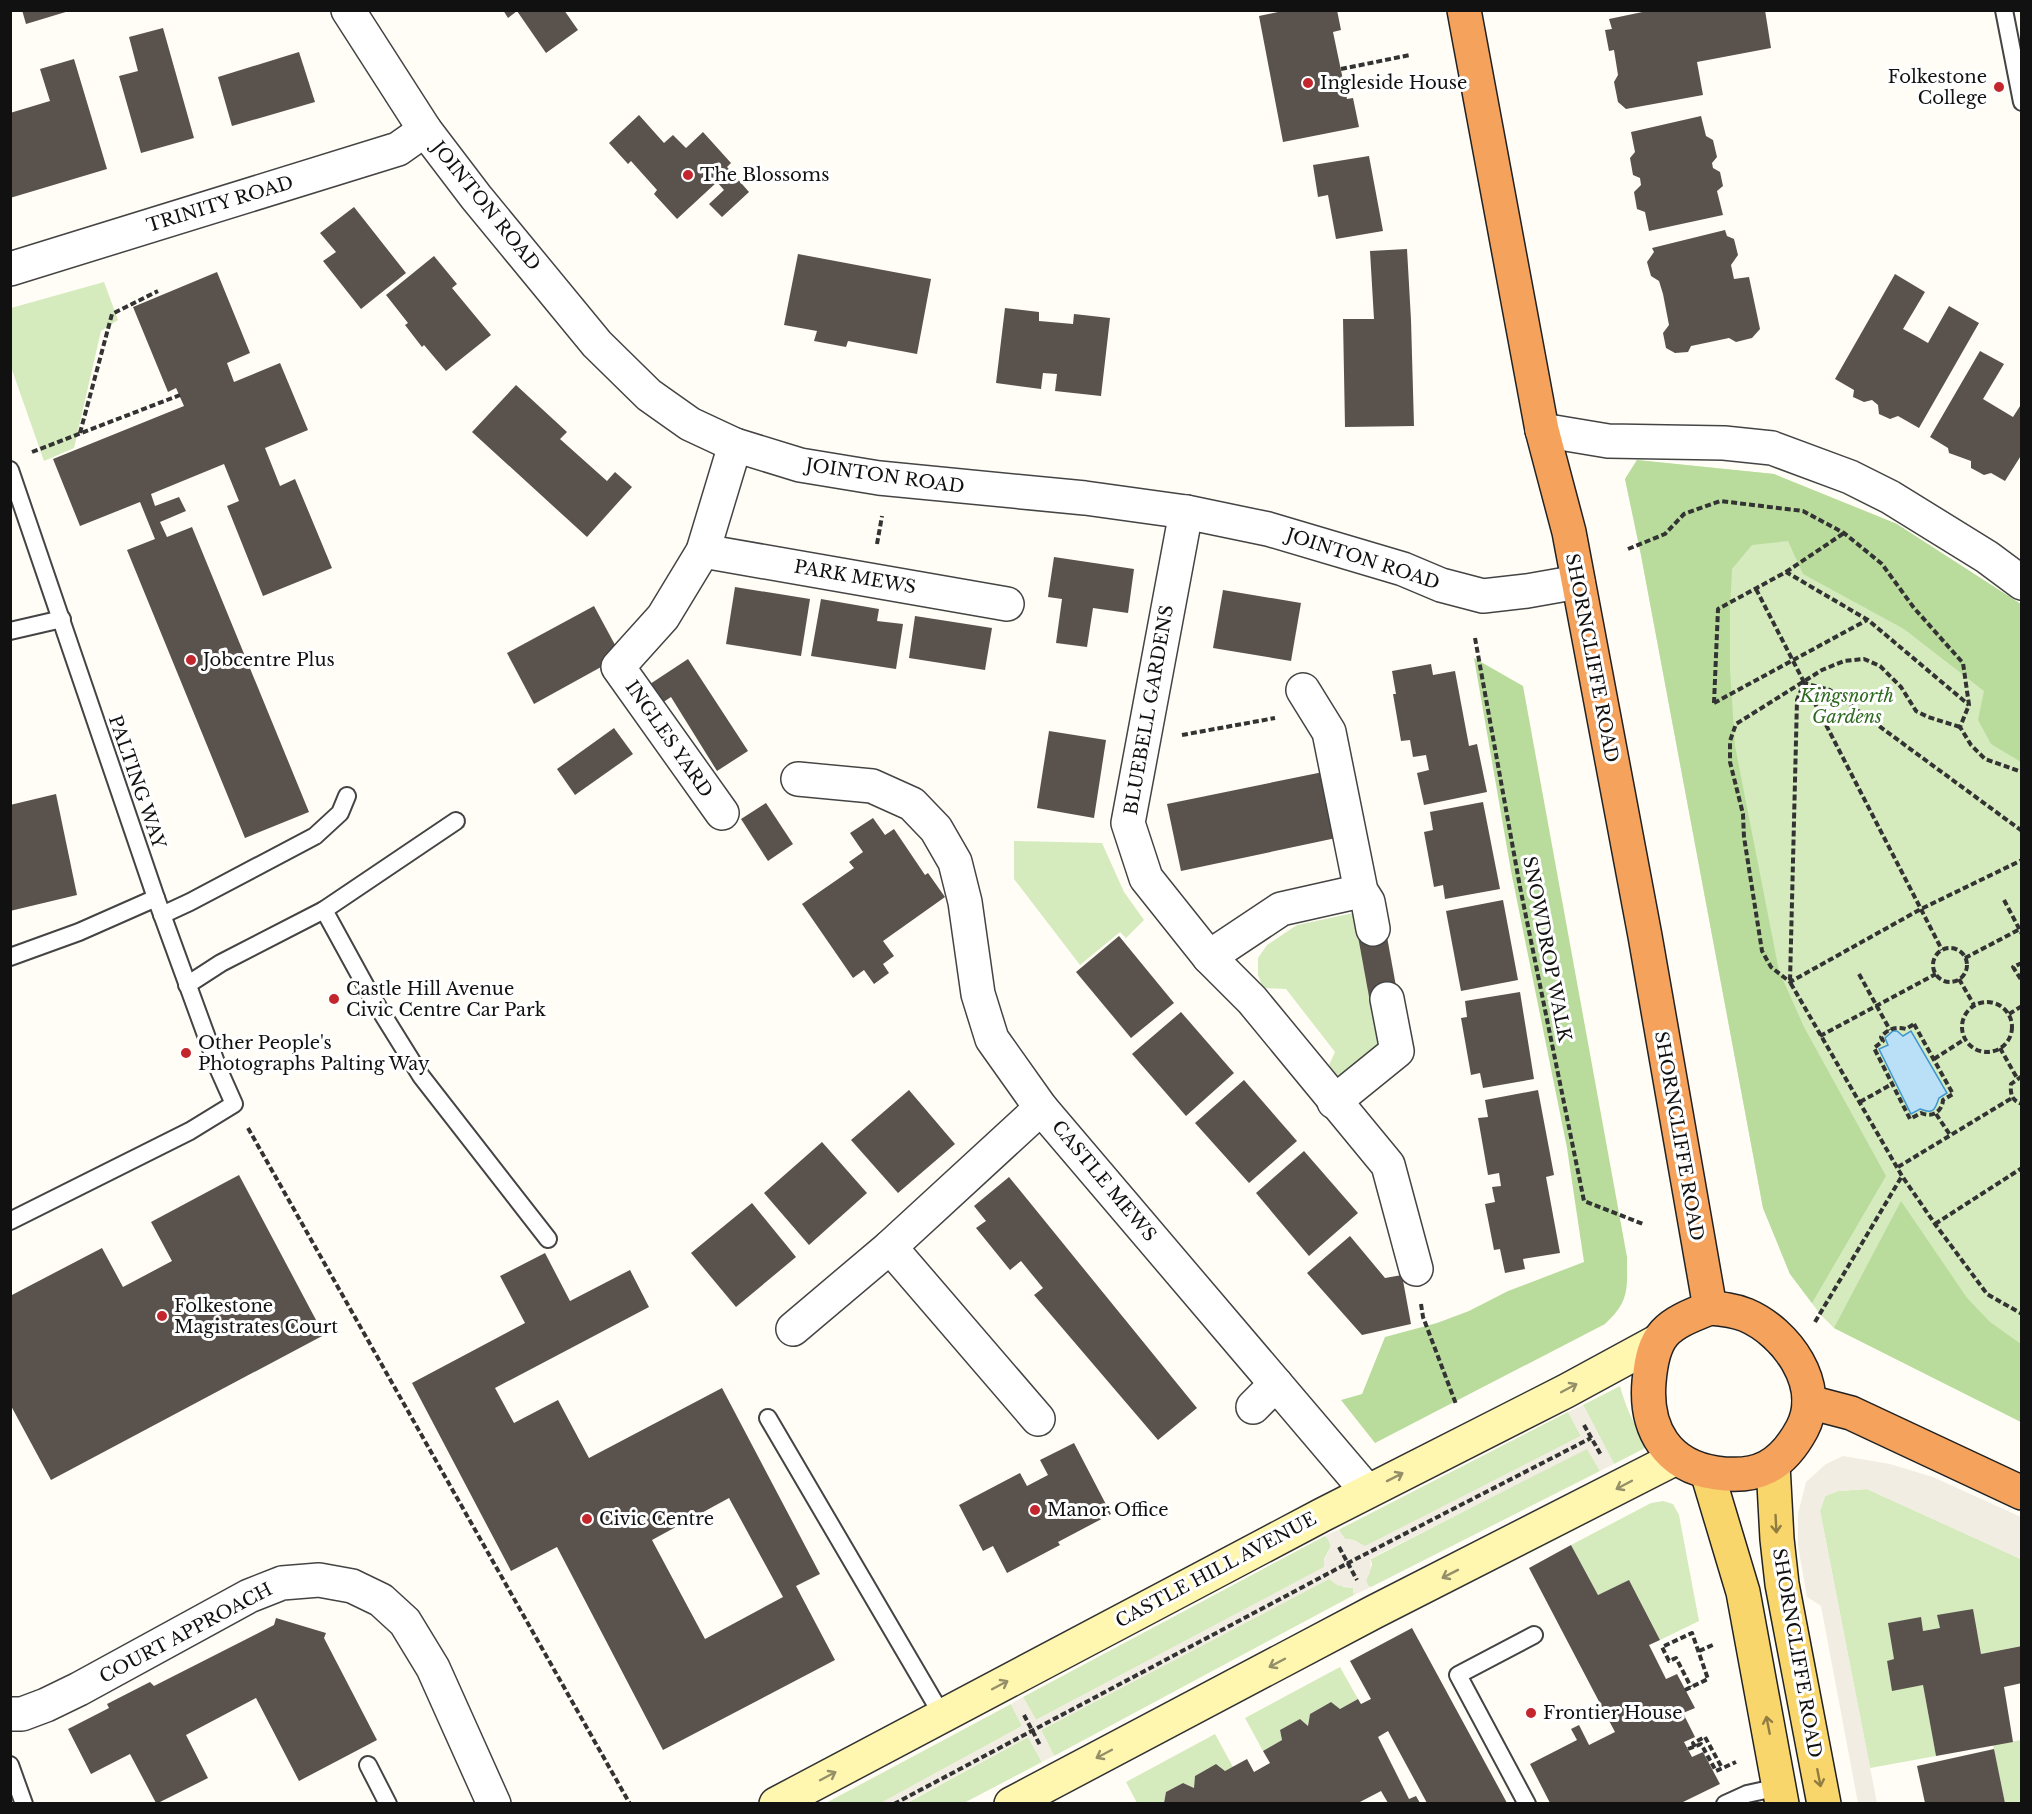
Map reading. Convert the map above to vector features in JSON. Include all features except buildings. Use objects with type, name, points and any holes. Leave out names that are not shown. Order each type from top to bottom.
[{"type":"highway","name":"SHORNCLIFFE ROAD","points":[[1464,10],[1542,430],[1569,532],[1645,936],[1710,1308]]},
{"type":"highway","points":[[1710,1308],[1733,1310],[1748,1315],[1775,1332],[1804,1372],[1809,1402],[1803,1426],[1791,1448],[1773,1465],[1756,1473],[1737,1476],[1689,1467],[1676,1458],[1654,1428],[1650,1411],[1648,1389],[1651,1358],[1658,1341],[1684,1318],[1710,1308]]},
{"type":"highway","points":[[1809,1402],[1851,1413],[2022,1493]]},
{"type":"main road","name":"SHORNCLIFFE ROAD","points":[[1773,1465],[1782,1584],[1824,1803]]},
{"type":"main road","points":[[1707,1472],[1743,1592],[1781,1795]]},
{"type":"street","name":"JOINTON ROAD","points":[[348,10],[425,130],[476,197],[597,344],[649,395],[690,424],[735,445],[800,465],[879,478],[1085,498],[1186,512],[1268,529],[1403,569],[1441,585],[1483,596],[1578,582]]},
{"type":"street","name":"TRINITY ROAD","points":[[10,269],[398,149],[425,130]]},
{"type":"street","points":[[1542,430],[1608,441],[1724,443],[1772,448],[1850,477],[1890,497],[1987,557],[2022,583]]},
{"type":"street","name":"INGLES YARD","points":[[722,813],[618,667],[663,617],[703,551],[735,445]]},
{"type":"street","name":"BLUEBELL GARDENS","points":[[1186,512],[1128,823],[1146,878],[1209,957],[1252,1000],[1388,1166],[1416,1269]]},
{"type":"street","name":"PARK MEWS","points":[[703,551],[1007,604]]},
{"type":"street","points":[[1309,700],[1329,732],[1361,891],[1368,902],[1373,928]]},
{"type":"street","points":[[798,778],[872,786],[912,804],[936,829],[955,862],[965,902],[978,994],[992,1039],[1041,1107]]},
{"type":"street","points":[[1209,957],[1281,909],[1361,891]]},
{"type":"street","points":[[1334,1102],[1397,1051],[1387,999]]},
{"type":"street","name":"CASTLE MEWS","points":[[793,1329],[890,1246],[1041,1107],[1367,1491]]},
{"type":"street","points":[[890,1246],[1038,1419]]},
{"type":"street","name":"CASTLE HILL AVENUE","points":[[776,1803],[1367,1491],[1658,1341]]},
{"type":"street","points":[[1253,1407],[1276,1384]]},
{"type":"street","points":[[1011,1803],[1374,1612],[1676,1458]]},
{"type":"street","name":"COURT APPROACH","points":[[10,1714],[22,1714],[46,1705],[249,1596],[282,1583],[319,1580],[352,1586],[381,1600],[405,1622],[433,1668],[494,1803]]},
{"type":"lane","points":[[2004,10],[2022,102]]},
{"type":"lane","name":"PALTING WAY","points":[[10,470],[162,915],[218,1068],[234,1104]]},
{"type":"lane","points":[[10,632],[62,619]]},
{"type":"lane","points":[[162,915],[315,836],[340,813],[347,796]]},
{"type":"lane","points":[[188,985],[221,963],[324,910],[456,821]]},
{"type":"lane","points":[[10,957],[79,932],[156,898]]},
{"type":"lane","points":[[324,910],[370,994],[421,1076],[548,1239]]},
{"type":"lane","points":[[10,1221],[190,1131],[234,1104]]},
{"type":"lane","points":[[768,1418],[942,1715]]},
{"type":"lane","points":[[1527,1803],[1458,1675],[1534,1635]]},
{"type":"lane","points":[[10,1765],[24,1803]]},
{"type":"lane","points":[[368,1765],[388,1803]]},
{"type":"lane","points":[[1725,1803],[1747,1794],[1781,1795]]},
{"type":"path","points":[[1341,69],[1410,55]]},
{"type":"path","points":[[80,433],[112,314],[158,291]]},
{"type":"path","points":[[24,456],[180,395]]},
{"type":"path","points":[[1628,549],[1665,534],[1684,514],[1720,501],[1803,511],[1844,533],[1882,564],[1914,608],[1963,663],[1969,705],[1960,727]]},
{"type":"path","points":[[1844,533],[1786,572],[1718,609],[1714,703],[1868,620]]},
{"type":"path","points":[[1786,572],[1868,620],[1969,705]]},
{"type":"path","points":[[1756,589],[1942,950]]},
{"type":"path","name":"SNOWDROP WALK","points":[[1475,638],[1520,887],[1584,1201],[1643,1224]]},
{"type":"path","points":[[2022,772],[1985,759],[1971,745],[1960,727],[1916,711],[1901,687],[1880,666],[1864,659],[1844,661],[1822,670],[1736,723],[1730,741],[1730,762],[1743,814],[1744,837],[1762,951],[1771,967],[1790,982],[1902,1176],[1935,1224],[1987,1294],[2022,1314]]},
{"type":"path","points":[[1803,683],[1830,690],[2022,831]]},
{"type":"path","points":[[1790,982],[1797,700],[1803,683]]},
{"type":"path","points":[[1143,742],[1309,700]]},
{"type":"path","points":[[1790,982],[1922,909],[2022,860]]},
{"type":"path","points":[[2004,900],[2022,934]]},
{"type":"path","points":[[1965,958],[2020,929]]},
{"type":"path","points":[[1953,948],[1965,958],[1966,967],[1959,979],[1949,982],[1939,978],[1936,974],[1933,963],[1942,950],[1953,948]]},
{"type":"path","points":[[2022,963],[2013,967],[2022,981]]},
{"type":"path","points":[[1858,974],[1890,1030]]},
{"type":"path","points":[[1820,1036],[1936,974]]},
{"type":"path","points":[[1959,979],[1974,1005]]},
{"type":"path","points":[[1993,1002],[2009,1014],[2012,1029],[2006,1043],[2000,1048],[1987,1052],[1974,1048],[1965,1039],[1962,1024],[1964,1017],[1974,1005],[1993,1002]]},
{"type":"path","points":[[2009,1014],[2022,1006]]},
{"type":"path","points":[[1914,1024],[1934,1059],[1953,1094],[1943,1101],[1941,1109],[1936,1114],[1926,1116],[1921,1113],[1910,1119],[1874,1048],[1883,1041],[1881,1037],[1890,1030],[1906,1029],[1914,1024]]},
{"type":"path","points":[[1934,1059],[1965,1039]]},
{"type":"path","points":[[2000,1048],[2019,1077],[2011,1084],[2010,1093],[2012,1098],[2022,1104]]},
{"type":"path","points":[[1860,1102],[1892,1084]]},
{"type":"path","points":[[1898,1167],[2012,1098]]},
{"type":"path","points":[[234,1104],[630,1803]]},
{"type":"path","points":[[1936,1114],[1950,1135]]},
{"type":"path","points":[[1935,1224],[2022,1168]]},
{"type":"path","points":[[1811,1329],[1902,1176]]},
{"type":"path","points":[[1416,1269],[1423,1317],[1460,1413]]},
{"type":"path","points":[[1581,1418],[1602,1457]]},
{"type":"path","points":[[894,1803],[1031,1729],[1591,1438]]},
{"type":"path","points":[[1337,1543],[1358,1581]]},
{"type":"path","points":[[1685,1690],[1708,1679],[1692,1633],[1662,1647],[1669,1662],[1676,1658],[1691,1687]]},
{"type":"path","points":[[1699,1651],[1716,1644]]},
{"type":"path","points":[[1019,1707],[1044,1753]]},
{"type":"path","points":[[1688,1749],[1695,1747],[1701,1743],[1716,1771],[1724,1767],[1705,1737],[1693,1743],[1695,1747]]},
{"type":"green space","points":[[104,282],[118,320],[101,331],[74,448],[44,461],[11,367],[11,308]]},
{"type":"green space","name":"Kingsnorth Gardens","points":[[1637,460],[1774,474],[1897,524],[2021,617],[2021,1422],[1834,1328],[1820,1314],[1790,1274],[1763,1208],[1625,479]]},
{"type":"green space","points":[[1637,460],[1774,474],[1897,524],[2021,604],[2021,762],[1991,744],[1978,720],[1984,691],[1904,629],[1803,574],[1788,541],[1752,545],[1732,569],[1730,670],[1735,746],[1779,971],[1804,1027],[1886,1176],[1812,1303],[1790,1274],[1763,1208],[1625,479]]},
{"type":"green space","points":[[1474,658],[1523,686],[1627,1257],[1627,1286],[1619,1308],[1605,1324],[1375,1443],[1341,1400],[1362,1394],[1385,1337],[1437,1323],[1469,1311],[1508,1291],[1584,1262],[1567,1148],[1511,871]]},
{"type":"green space","points":[[1014,841],[1102,843],[1124,892],[1144,920],[1126,938],[1120,932],[1080,965],[1014,879]]},
{"type":"green space","points":[[1358,912],[1386,1039],[1348,1073],[1336,1075],[1329,1065],[1335,1052],[1286,989],[1263,988],[1258,975],[1258,958],[1267,945],[1297,925]]},
{"type":"green space","points":[[1901,1201],[1967,1298],[1990,1322],[2021,1344],[2021,1422],[1834,1328]]},
{"type":"green space","points":[[1620,1386],[1632,1418],[1649,1446],[1614,1464],[1583,1405]]},
{"type":"green space","points":[[1568,1412],[1581,1436],[1365,1547],[1354,1540],[1345,1539],[1340,1532],[1340,1529]]},
{"type":"green space","points":[[1587,1448],[1600,1471],[1371,1587],[1368,1586],[1366,1580],[1372,1565],[1371,1559]]},
{"type":"green space","points":[[1867,1489],[2021,1559],[2021,1646],[1981,1654],[1972,1609],[1940,1628],[1923,1631],[1894,1659],[1887,1661],[1892,1690],[1923,1685],[1936,1756],[1870,1768],[1820,1511],[1825,1496],[1838,1491]]},
{"type":"green space","points":[[1663,1501],[1673,1504],[1679,1515],[1699,1621],[1660,1640],[1629,1580],[1598,1595],[1571,1545],[1651,1503]]},
{"type":"green space","points":[[1325,1536],[1331,1546],[1324,1559],[1325,1567],[1036,1720],[1023,1697]]},
{"type":"green space","points":[[1330,1578],[1344,1587],[1353,1588],[1354,1595],[1054,1756],[1041,1730]]},
{"type":"green space","points":[[1340,1667],[1358,1699],[1340,1709],[1331,1702],[1310,1714],[1308,1726],[1300,1720],[1280,1730],[1282,1740],[1263,1751],[1245,1718]]},
{"type":"green space","points":[[1011,1704],[1022,1726],[881,1803],[824,1804]]},
{"type":"green space","points":[[1215,1734],[1233,1767],[1225,1771],[1216,1764],[1195,1776],[1194,1788],[1183,1783],[1166,1792],[1164,1803],[1137,1803],[1126,1782]]},
{"type":"green space","points":[[1028,1737],[1042,1762],[964,1803],[905,1804]]},
{"type":"green space","points":[[2021,1740],[2021,1803],[2005,1803],[1993,1745]]},
{"type":"shaded area","points":[[1583,1405],[1614,1464],[1600,1471],[1587,1449],[1371,1558],[1370,1573],[1366,1580],[1368,1586],[1371,1587],[1354,1595],[1353,1588],[1337,1585],[1329,1579],[1041,1730],[1054,1756],[1042,1762],[1028,1737],[905,1803],[881,1803],[1022,1726],[1011,1704],[1023,1697],[1036,1720],[1324,1567],[1324,1560],[1331,1546],[1325,1536],[1340,1529],[1345,1539],[1354,1540],[1365,1546],[1581,1436],[1568,1412]]},
{"type":"shaded area","points":[[1843,1456],[1890,1464],[1933,1477],[2021,1517],[2021,1559],[1867,1489],[1838,1491],[1825,1496],[1820,1511],[1877,1803],[1858,1803],[1821,1606],[1807,1597],[1798,1546],[1798,1514],[1806,1482],[1826,1464]]},
{"type":"water","points":[[1893,1031],[1903,1036],[1911,1031],[1947,1093],[1939,1098],[1934,1110],[1920,1109],[1911,1114],[1879,1049],[1888,1045],[1885,1038]]},
{"type":"place","name":"Ingleside House","points":[[1308,83]]},
{"type":"place","name":"Folkestone College","points":[[1999,87]]},
{"type":"place","name":"The Blossoms","points":[[688,175]]},
{"type":"place","name":"Jobcentre Plus","points":[[191,660]]},
{"type":"place","name":"Castle Hill Avenue Civic Centre Car Park","points":[[334,999]]},
{"type":"place","name":"Other People's Photographs Palting Way","points":[[186,1053]]},
{"type":"place","name":"Folkestone Magistrates Court","points":[[162,1316]]},
{"type":"place","name":"Manor Office","points":[[1035,1510]]},
{"type":"place","name":"Civic Centre","points":[[587,1519]]},
{"type":"place","name":"Frontier House","points":[[1531,1713]]}]
